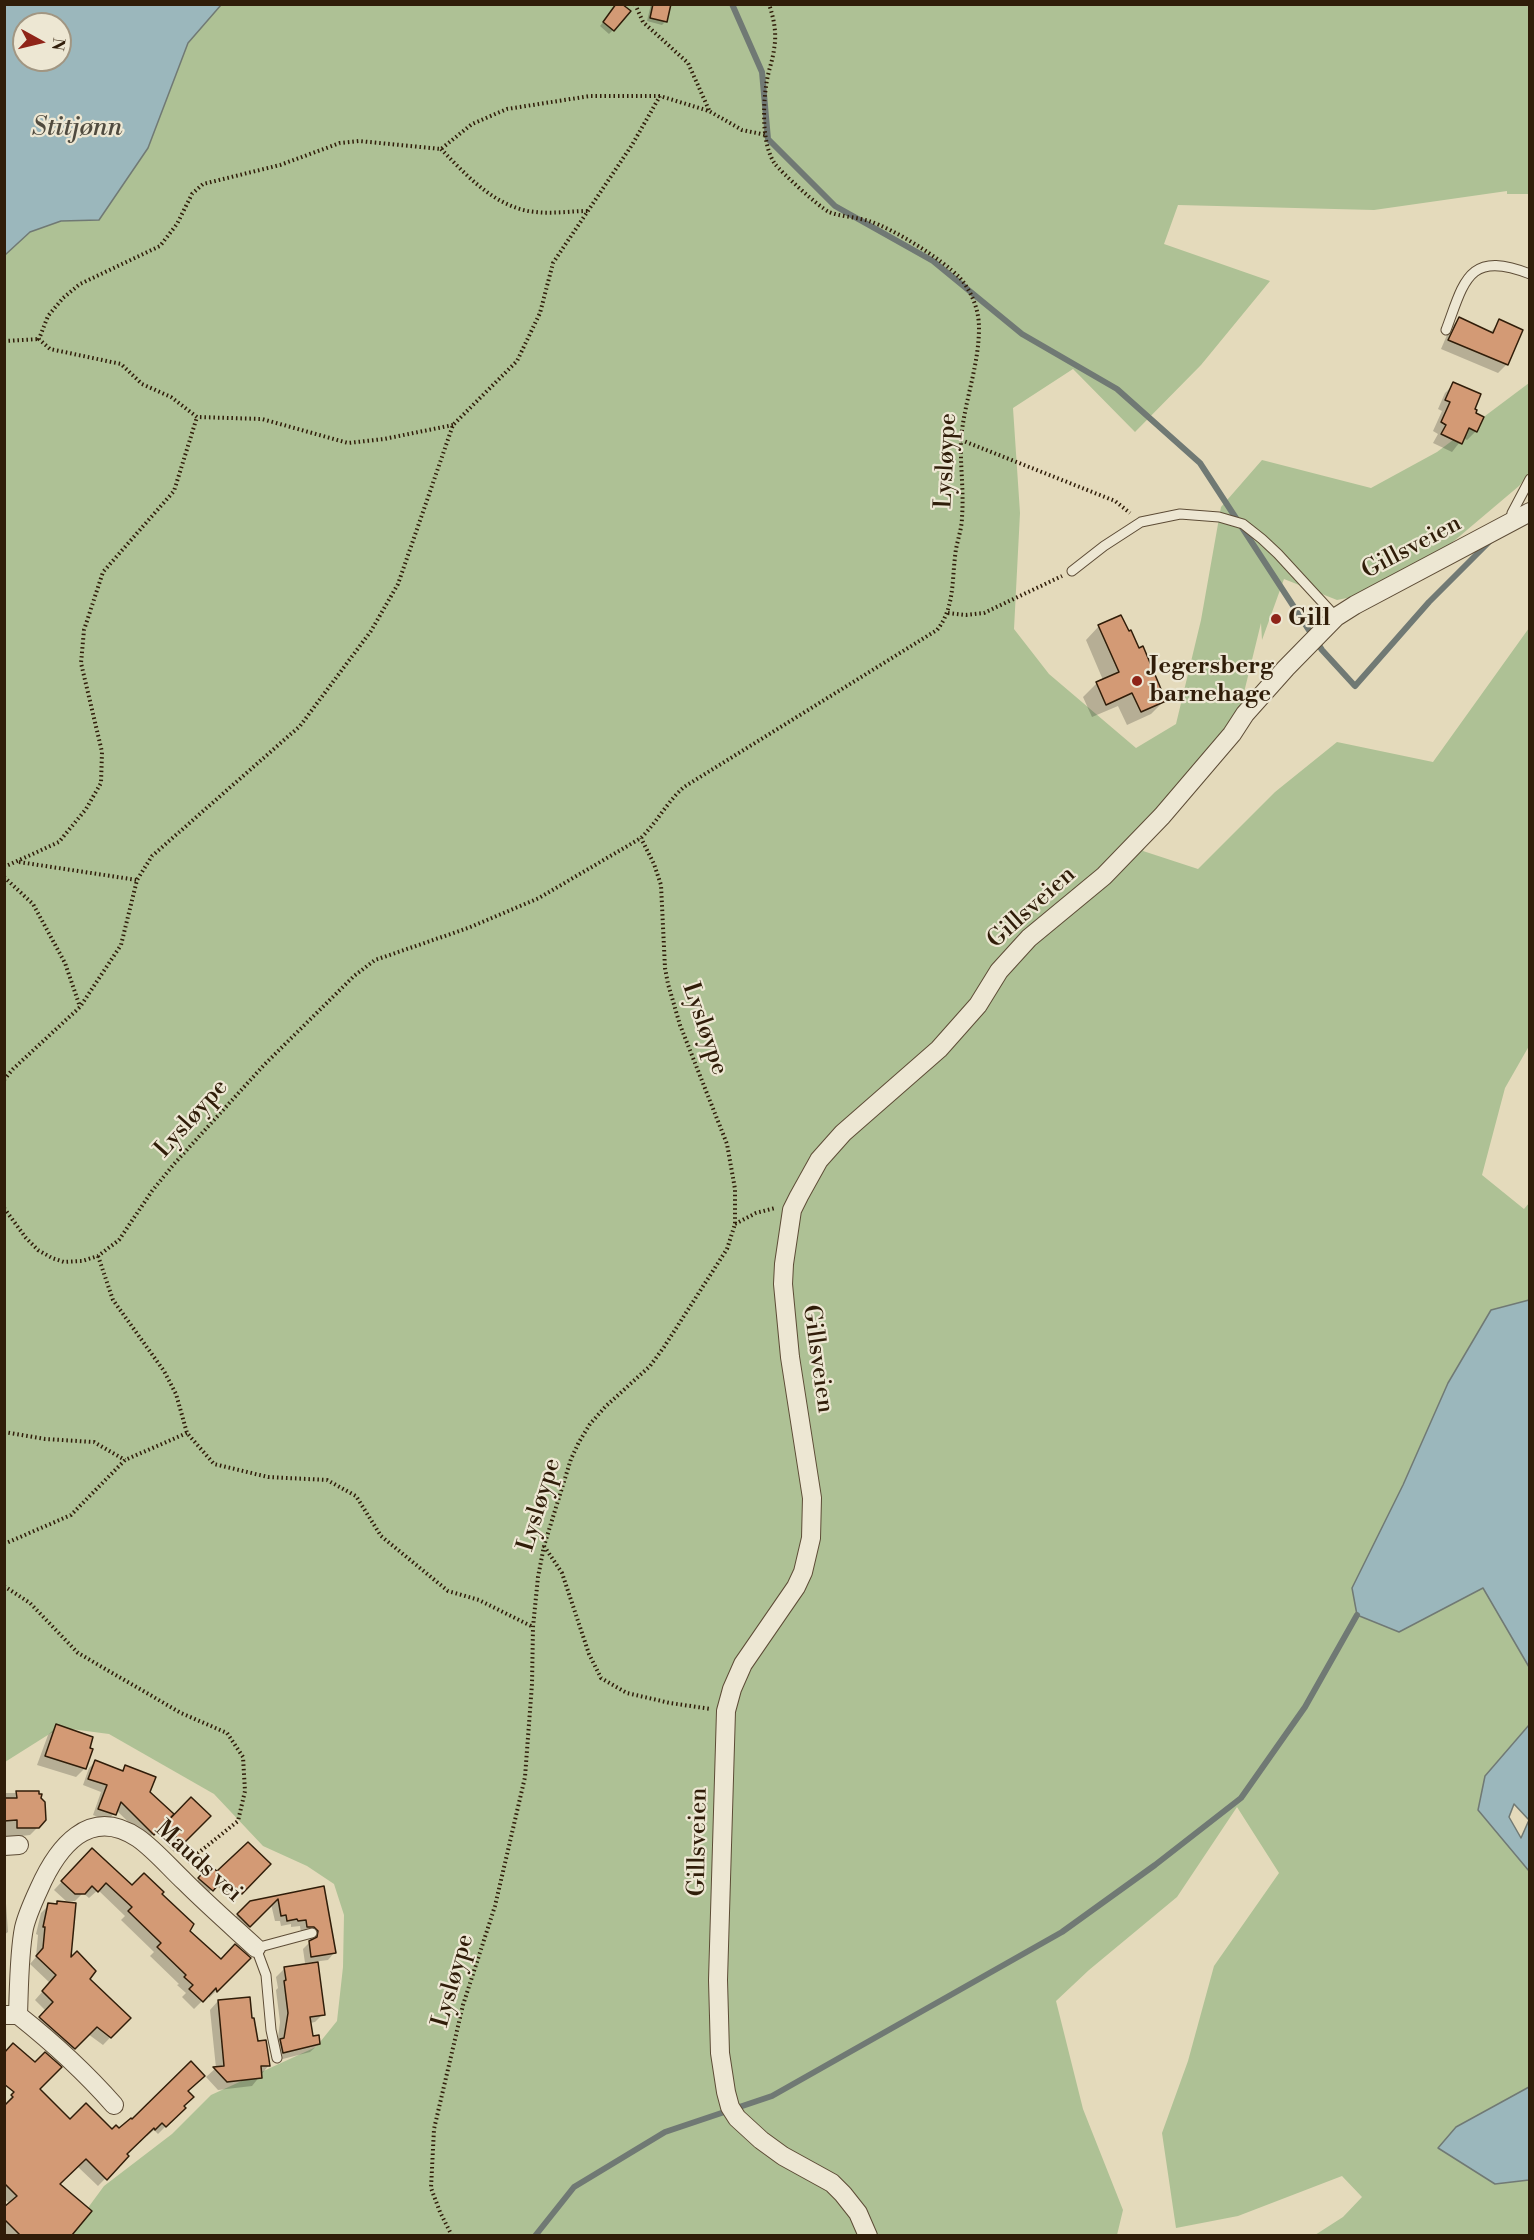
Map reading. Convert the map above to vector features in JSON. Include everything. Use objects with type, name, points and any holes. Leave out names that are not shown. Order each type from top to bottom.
[{"type":"street","name":"Gillsveien","points":[[868,2235],[858,2213],[832,2183],[783,2156],[737,2118],[730,2107],[726,2092],[720,2053],[718,1980],[726,1711],[742,1664],[796,1587],[803,1572],[811,1538],[813,1498],[790,1356],[783,1284],[783,1264],[792,1210],[819,1160],[843,1133],[939,1049],[978,1005],[999,970],[1029,938],[1104,876],[1141,839],[1232,734],[1245,714],[1270,685],[1336,617],[1355,604],[1530,512]]},
{"type":"street","name":"Mauds vei","points":[[114,2105],[92,2080],[58,2049],[11,2015],[25,1926],[47,1870],[65,1844],[78,1833],[106,1826],[138,1838],[256,1948]]},
{"type":"lane","points":[[1446,330],[1465,280],[1477,269],[1502,266],[1530,274]]},
{"type":"lane","points":[[1511,521],[1512,513],[1530,479]]},
{"type":"lane","points":[[1072,571],[1104,546],[1141,522],[1160,517],[1193,514],[1220,517],[1243,524],[1278,554],[1336,617]]},
{"type":"lane","points":[[256,1948],[312,1933]]},
{"type":"lane","name":"Mauds vei","points":[[256,1948],[266,1975],[271,2030],[277,2058]]},
{"type":"path","points":[[634,4],[643,22],[688,63],[710,111]]},
{"type":"path","name":"Lysløype","points":[[4,1208],[38,1251],[64,1262],[82,1261],[98,1256],[119,1240],[152,1191],[264,1065],[354,976],[375,960],[468,928],[539,898],[641,838],[651,828],[670,799],[684,787],[937,630],[948,613],[962,519],[961,440],[979,328],[974,300],[959,277],[925,251],[893,231],[868,221],[838,215],[817,204],[776,164],[769,151],[764,114],[767,81],[775,48],[775,34],[769,4]]},
{"type":"path","points":[[441,149],[472,124],[507,109],[590,96],[660,96],[710,111],[742,130],[766,135]]},
{"type":"path","points":[[4,1080],[80,1007],[121,945],[137,880],[152,856],[300,726],[371,631],[398,585],[453,425],[517,361],[540,314],[553,263],[633,145],[660,96]]},
{"type":"path","points":[[39,339],[48,315],[80,284],[160,246],[177,224],[192,194],[203,184],[280,165],[340,143],[359,141],[441,149],[486,192],[514,207],[536,213],[589,211]]},
{"type":"path","points":[[4,341],[39,339],[50,349],[120,364],[142,384],[171,397],[197,417],[262,419],[348,443],[384,439],[453,425]]},
{"type":"path","points":[[4,867],[59,842],[86,809],[100,783],[102,752],[81,663],[84,630],[103,572],[174,491],[197,417]]},
{"type":"path","points":[[961,440],[1115,501],[1141,522]]},
{"type":"path","points":[[948,613],[966,615],[984,613],[1072,571]]},
{"type":"path","name":"Lysløype","points":[[452,2235],[431,2188],[434,2129],[463,2005],[495,1906],[525,1777],[532,1684],[533,1627],[544,1546],[568,1469],[579,1442],[590,1424],[605,1407],[650,1366],[664,1347],[727,1249],[735,1224],[735,1189],[727,1144],[680,1025],[668,984],[663,945],[661,885],[641,838]]},
{"type":"path","points":[[18,862],[137,880]]},
{"type":"path","points":[[4,877],[33,904],[64,963],[80,1007]]},
{"type":"path","points":[[735,1224],[756,1213],[774,1208],[792,1210]]},
{"type":"path","points":[[98,1256],[113,1300],[164,1371],[176,1394],[187,1433],[214,1464],[268,1477],[327,1480],[357,1496],[381,1536],[448,1591],[479,1600],[533,1627]]},
{"type":"path","points":[[4,1432],[45,1439],[94,1442],[125,1460]]},
{"type":"path","points":[[4,1544],[71,1515],[125,1460],[187,1433]]},
{"type":"path","points":[[544,1546],[562,1573],[590,1654],[601,1678],[627,1693],[670,1703],[726,1711]]},
{"type":"path","points":[[4,1586],[30,1603],[78,1653],[181,1713],[227,1733],[243,1756],[245,1791],[238,1821],[174,1872]]},
{"type":"green space","points":[[221,5],[1529,5],[1529,194],[1507,194],[1507,191],[1374,210],[1178,205],[1164,244],[1270,281],[1201,365],[1135,432],[1073,369],[1013,408],[1020,513],[1014,629],[1049,674],[1136,748],[1176,724],[1201,620],[1221,507],[1262,460],[1371,488],[1437,452],[1529,383],[1529,474],[1519,486],[1402,587],[1337,600],[1284,579],[1262,640],[1261,623],[1237,721],[1164,801],[1143,851],[1198,869],[1275,792],[1337,742],[1433,762],[1529,628],[1529,1046],[1505,1088],[1482,1175],[1524,1209],[1529,1203],[1529,1300],[1491,1310],[1448,1383],[1403,1485],[1399,1632],[1483,1587],[1529,1667],[1529,1725],[1485,1776],[1529,1871],[1529,2087],[1456,2127],[1495,2184],[1529,2180],[1529,2235],[1315,2235],[1343,2217],[1362,2197],[1342,2176],[1238,2216],[1176,2228],[1162,2133],[1188,2061],[1214,1966],[1279,1873],[1237,1807],[1177,1897],[1089,1970],[1056,2001],[1083,2109],[1123,2210],[1117,2235],[68,2235],[104,2186],[172,2134],[211,2095],[316,2047],[337,2021],[343,1967],[344,1915],[334,1884],[307,1866],[263,1846],[214,1794],[109,1734],[71,1729],[51,1733],[5,1762],[4,255],[30,232],[61,221],[99,220],[148,148],[188,43]]},
{"type":"water","name":"Stitjønn","points":[[5,4],[221,5],[188,43],[148,148],[99,220],[61,221],[30,232],[5,255]]},
{"type":"water","points":[[1530,1300],[1529,1667],[1483,1588],[1399,1632],[1357,1615],[1352,1588],[1403,1485],[1448,1383],[1491,1310]]},
{"type":"water","points":[[1529,1725],[1529,1820],[1529,1871],[1478,1810],[1485,1776]],"holes":[[[1514,1804],[1529,1820],[1521,1838],[1509,1817]]]},
{"type":"water","points":[[1529,2087],[1529,2180],[1495,2184],[1438,2148],[1456,2127]]},
{"type":"building","points":[[616,4],[622,4],[631,11],[614,31],[603,22]]},
{"type":"building","points":[[653,4],[671,4],[667,22],[650,18]]},
{"type":"building","points":[[1459,317],[1493,333],[1499,319],[1523,330],[1508,365],[1448,340]]},
{"type":"building","points":[[1453,382],[1481,394],[1475,409],[1476,413],[1484,417],[1477,432],[1469,428],[1462,444],[1441,434],[1446,425],[1441,422],[1450,402],[1445,400]]},
{"type":"building","points":[[1121,615],[1139,648],[1143,646],[1166,701],[1141,712],[1132,693],[1106,705],[1096,682],[1119,672],[1098,625]]},
{"type":"building","points":[[56,1724],[93,1737],[90,1748],[93,1749],[86,1769],[45,1756]]},
{"type":"building","points":[[95,1760],[123,1771],[125,1765],[156,1777],[150,1792],[174,1814],[154,1835],[121,1802],[116,1815],[98,1809],[107,1785],[88,1779]]},
{"type":"building","points":[[16,1791],[39,1791],[39,1794],[42,1794],[46,1820],[39,1828],[17,1828],[17,1820],[4,1821],[4,1798],[17,1798]]},
{"type":"building","points":[[191,1797],[211,1816],[183,1844],[164,1825]]},
{"type":"building","points":[[248,1842],[271,1864],[242,1894],[224,1878],[213,1891],[198,1878],[210,1865],[219,1873],[217,1871]]},
{"type":"building","points":[[92,1848],[132,1885],[144,1873],[164,1892],[162,1894],[194,1924],[190,1931],[221,1959],[235,1944],[251,1958],[217,1992],[216,1988],[203,2002],[189,1989],[193,1985],[184,1977],[186,1975],[157,1947],[161,1943],[128,1911],[132,1907],[106,1883],[98,1892],[92,1886],[85,1894],[75,1894],[61,1881]]},
{"type":"building","points":[[324,1886],[336,1953],[311,1957],[309,1941],[317,1937],[318,1931],[314,1927],[307,1927],[306,1920],[287,1921],[286,1915],[281,1916],[278,1899],[250,1927],[237,1914],[250,1901]]},
{"type":"building","points":[[57,1901],[76,1903],[71,1957],[77,1951],[96,1971],[90,1979],[131,2018],[111,2038],[97,2027],[75,2049],[39,2017],[53,2002],[42,1991],[56,1975],[36,1956],[43,1948],[45,1927],[43,1927],[48,1903],[57,1904]]},
{"type":"building","points":[[318,1962],[325,2015],[310,2017],[313,2036],[319,2035],[320,2044],[283,2053],[280,2039],[284,2038],[288,2013],[284,1967]]},
{"type":"building","points":[[250,1997],[258,2041],[266,2040],[270,2066],[261,2066],[262,2078],[227,2082],[213,2067],[224,2066],[218,2000]]},
{"type":"building","points":[[13,2043],[35,2062],[45,2052],[62,2067],[40,2089],[70,2119],[86,2103],[112,2129],[116,2125],[119,2128],[132,2119],[191,2061],[205,2076],[188,2091],[194,2097],[184,2106],[186,2108],[166,2127],[162,2123],[155,2130],[154,2128],[127,2154],[129,2156],[107,2180],[86,2159],[60,2184],[92,2211],[72,2235],[20,2235],[4,2219],[4,2207],[17,2196],[4,2183],[4,2106],[13,2097],[11,2095],[14,2092],[4,2084],[4,2053]]},
{"type":"waterway","points":[[732,4],[762,72],[768,139],[835,206],[933,261],[1022,334],[1117,389],[1200,463],[1322,650],[1355,686],[1429,602],[1490,541]]},
{"type":"waterway","points":[[535,2236],[574,2187],[665,2132],[772,2096],[1062,1932],[1155,1865],[1241,1798],[1305,1707],[1357,1615]]},
{"type":"place","name":"Gill","points":[[1276,619]]},
{"type":"place","name":"Jegersberg barnehage","points":[[1137,681]]}]
